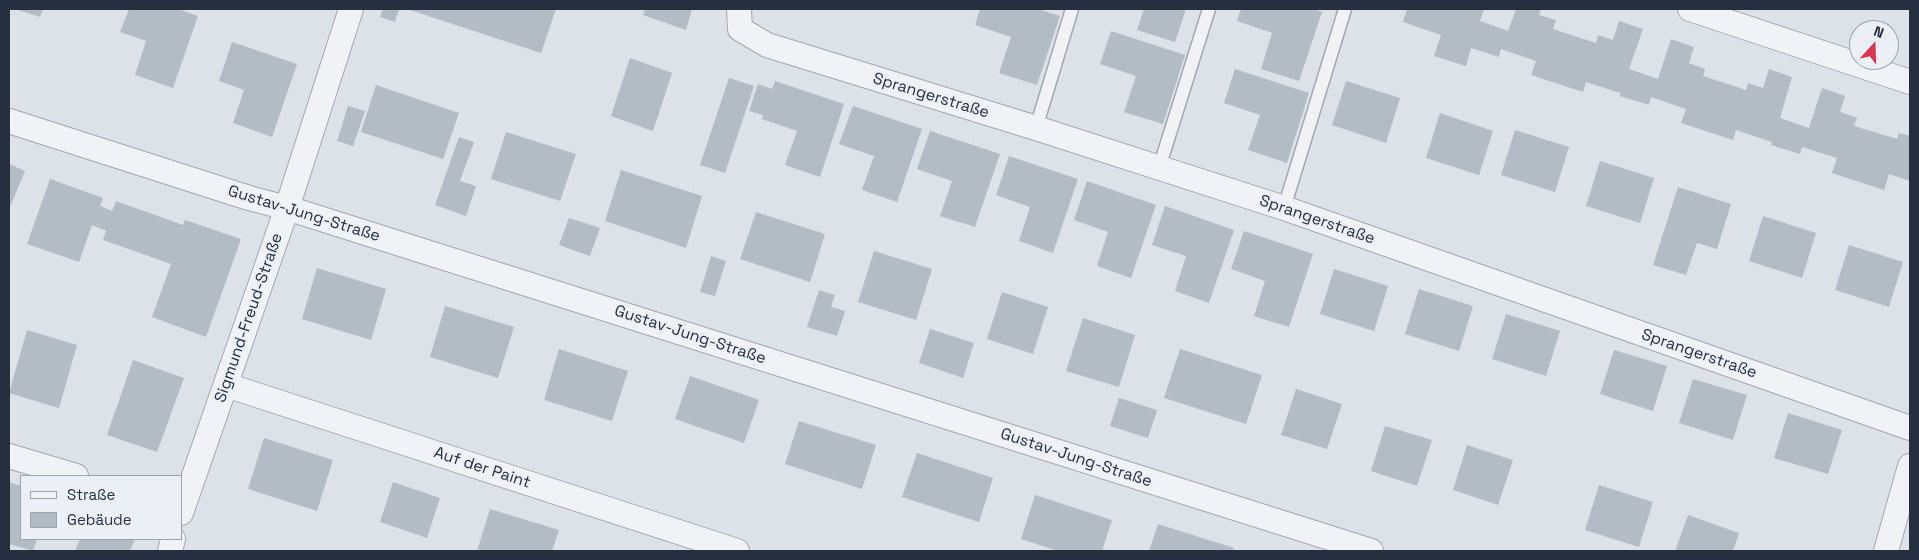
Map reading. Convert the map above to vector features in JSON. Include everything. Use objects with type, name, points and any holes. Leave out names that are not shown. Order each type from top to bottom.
[{"type":"street","name":"Sigmund-Freud-Straße","points":[[182,510],[287,208],[351,9]]},
{"type":"street","name":"Sprangerstraße","points":[[739,9],[740,29],[767,46],[1036,128],[1284,208],[1910,428]]},
{"type":"street","points":[[1690,9],[1910,82]]},
{"type":"street","name":"Gustav-Jung-Straße","points":[[9,122],[1371,551]]},
{"type":"street","name":"Auf der Paint","points":[[226,385],[737,551]]},
{"type":"street","points":[[9,456],[73,475]]},
{"type":"street","points":[[1886,551],[1910,466]]},
{"type":"lane","points":[[1036,128],[1072,9]]},
{"type":"lane","points":[[1159,168],[1209,9]]},
{"type":"lane","points":[[1284,208],[1345,9]]},
{"type":"building","points":[[15,9],[43,9],[40,17]]},
{"type":"building","points":[[129,9],[178,9],[198,16],[173,88],[135,75],[146,41],[120,32]]},
{"type":"building","points":[[383,9],[399,9],[395,22],[380,17]]},
{"type":"building","points":[[407,9],[556,9],[541,53]]},
{"type":"building","points":[[645,9],[692,9],[686,30],[643,15]]},
{"type":"building","points":[[980,9],[1038,9],[1060,16],[1037,85],[999,73],[1011,37],[975,25]]},
{"type":"building","points":[[1144,9],[1186,9],[1175,42],[1137,30]]},
{"type":"building","points":[[1241,9],[1313,9],[1322,12],[1299,81],[1261,69],[1272,33],[1237,21]]},
{"type":"building","points":[[1407,9],[1484,9],[1480,21],[1508,31],[1516,9],[1541,9],[1539,15],[1556,20],[1553,29],[1596,43],[1598,35],[1613,40],[1619,21],[1643,29],[1629,69],[1658,79],[1671,39],[1694,47],[1689,63],[1705,69],[1703,76],[1746,90],[1748,83],[1763,88],[1769,69],[1792,77],[1780,118],[1809,128],[1822,88],[1845,96],[1840,112],[1857,118],[1854,126],[1897,139],[1899,133],[1910,136],[1910,181],[1889,174],[1884,190],[1832,173],[1837,158],[1802,147],[1800,154],[1771,145],[1772,142],[1736,130],[1733,140],[1681,123],[1686,109],[1651,97],[1649,105],[1586,82],[1583,92],[1531,75],[1536,61],[1501,49],[1499,57],[1471,48],[1466,66],[1434,56],[1441,35],[1403,22]]},
{"type":"building","points":[[1111,31],[1185,55],[1163,124],[1124,112],[1136,76],[1100,64]]},
{"type":"building","points":[[232,42],[297,64],[272,137],[233,123],[244,90],[219,81]]},
{"type":"building","points":[[630,58],[672,73],[653,131],[611,116]]},
{"type":"building","points":[[1235,69],[1309,93],[1287,163],[1248,150],[1260,115],[1224,103]]},
{"type":"building","points":[[729,78],[754,86],[725,173],[700,165]]},
{"type":"building","points":[[775,81],[844,104],[820,177],[785,165],[797,131],[762,119],[763,115],[749,111],[758,84],[772,89]]},
{"type":"building","points":[[1346,81],[1400,98],[1386,143],[1332,125]]},
{"type":"building","points":[[376,85],[459,113],[443,159],[361,132]]},
{"type":"building","points":[[348,106],[365,111],[353,146],[337,141]]},
{"type":"building","points":[[853,106],[922,129],[897,202],[862,190],[874,156],[839,144]]},
{"type":"building","points":[[1440,113],[1493,131],[1479,175],[1426,158]]},
{"type":"building","points":[[1515,130],[1569,147],[1555,192],[1501,175]]},
{"type":"building","points":[[930,131],[1000,154],[975,227],[940,216],[952,181],[917,169]]},
{"type":"building","points":[[506,132],[576,154],[560,201],[491,179]]},
{"type":"building","points":[[459,137],[474,142],[460,181],[476,186],[466,216],[435,205]]},
{"type":"building","points":[[1009,156],[1078,179],[1053,253],[1019,241],[1030,207],[996,195]]},
{"type":"building","points":[[1600,161],[1654,178],[1640,223],[1586,206]]},
{"type":"building","points":[[9,164],[25,171],[9,209]]},
{"type":"building","points":[[621,170],[702,196],[686,248],[605,221]]},
{"type":"building","points":[[50,179],[103,198],[100,206],[112,211],[116,201],[183,225],[185,220],[241,239],[206,337],[152,317],[171,264],[103,240],[106,231],[92,225],[79,262],[27,244]]},
{"type":"building","points":[[1087,181],[1156,205],[1131,278],[1097,266],[1108,232],[1074,220]]},
{"type":"building","points":[[1678,187],[1731,204],[1717,249],[1697,243],[1686,275],[1653,265]]},
{"type":"building","points":[[1165,206],[1234,230],[1209,303],[1175,291],[1186,256],[1152,245]]},
{"type":"building","points":[[756,212],[825,234],[810,282],[740,259]]},
{"type":"building","points":[[1763,216],[1816,233],[1802,278],[1749,261]]},
{"type":"building","points":[[569,218],[600,228],[590,256],[559,245]]},
{"type":"building","points":[[1244,231],[1313,254],[1289,327],[1254,316],[1265,281],[1231,269]]},
{"type":"building","points":[[1849,245],[1903,262],[1889,307],[1835,290]]},
{"type":"building","points":[[874,251],[932,269],[916,320],[858,302]]},
{"type":"building","points":[[711,256],[726,261],[715,296],[700,292]]},
{"type":"building","points":[[317,268],[386,289],[371,340],[302,319]]},
{"type":"building","points":[[1334,269],[1388,286],[1374,331],[1320,314]]},
{"type":"building","points":[[1419,289],[1473,306],[1459,351],[1405,334]]},
{"type":"building","points":[[819,290],[835,295],[831,307],[845,311],[837,336],[807,327]]},
{"type":"building","points":[[1002,292],[1048,307],[1033,354],[987,339]]},
{"type":"building","points":[[445,306],[514,327],[498,378],[430,357]]},
{"type":"building","points":[[1506,314],[1560,331],[1546,376],[1492,359]]},
{"type":"building","points":[[1083,318],[1135,335],[1119,387],[1066,371]]},
{"type":"building","points":[[930,329],[974,343],[963,378],[919,363]]},
{"type":"building","points":[[27,330],[77,345],[59,408],[9,393]]},
{"type":"building","points":[[559,349],[628,371],[612,421],[544,400]]},
{"type":"building","points":[[1180,349],[1262,375],[1246,424],[1164,398]]},
{"type":"building","points":[[1614,350],[1667,366],[1653,411],[1600,394]]},
{"type":"building","points":[[133,360],[184,378],[157,452],[107,435]]},
{"type":"building","points":[[690,376],[759,400],[744,443],[675,419]]},
{"type":"building","points":[[1693,379],[1747,395],[1733,440],[1679,423]]},
{"type":"building","points":[[1296,389],[1342,404],[1327,449],[1281,435]]},
{"type":"building","points":[[1119,398],[1157,410],[1148,438],[1110,426]]},
{"type":"building","points":[[1788,413],[1842,430],[1828,474],[1774,458]]},
{"type":"building","points":[[799,421],[876,445],[862,489],[785,464]]},
{"type":"building","points":[[1385,426],[1432,440],[1417,486],[1371,471]]},
{"type":"building","points":[[264,438],[333,460],[317,511],[248,489]]},
{"type":"building","points":[[1467,445],[1513,460],[1498,505],[1453,490]]},
{"type":"building","points":[[917,453],[993,478],[979,522],[902,497]]},
{"type":"building","points":[[9,482],[20,486],[20,540],[37,540],[33,551],[9,544]]},
{"type":"building","points":[[393,482],[440,498],[427,538],[380,522]]},
{"type":"building","points":[[1599,485],[1653,502],[1639,547],[1585,530]]},
{"type":"building","points":[[1035,495],[1112,520],[1102,551],[1058,551],[1021,539]]},
{"type":"building","points":[[490,509],[559,530],[552,551],[477,551]]},
{"type":"building","points":[[1688,515],[1739,533],[1733,551],[1675,551]]},
{"type":"building","points":[[1158,524],[1234,548],[1233,551],[1149,551]]},
{"type":"building","points":[[80,540],[135,540],[130,551],[75,551]]}]
